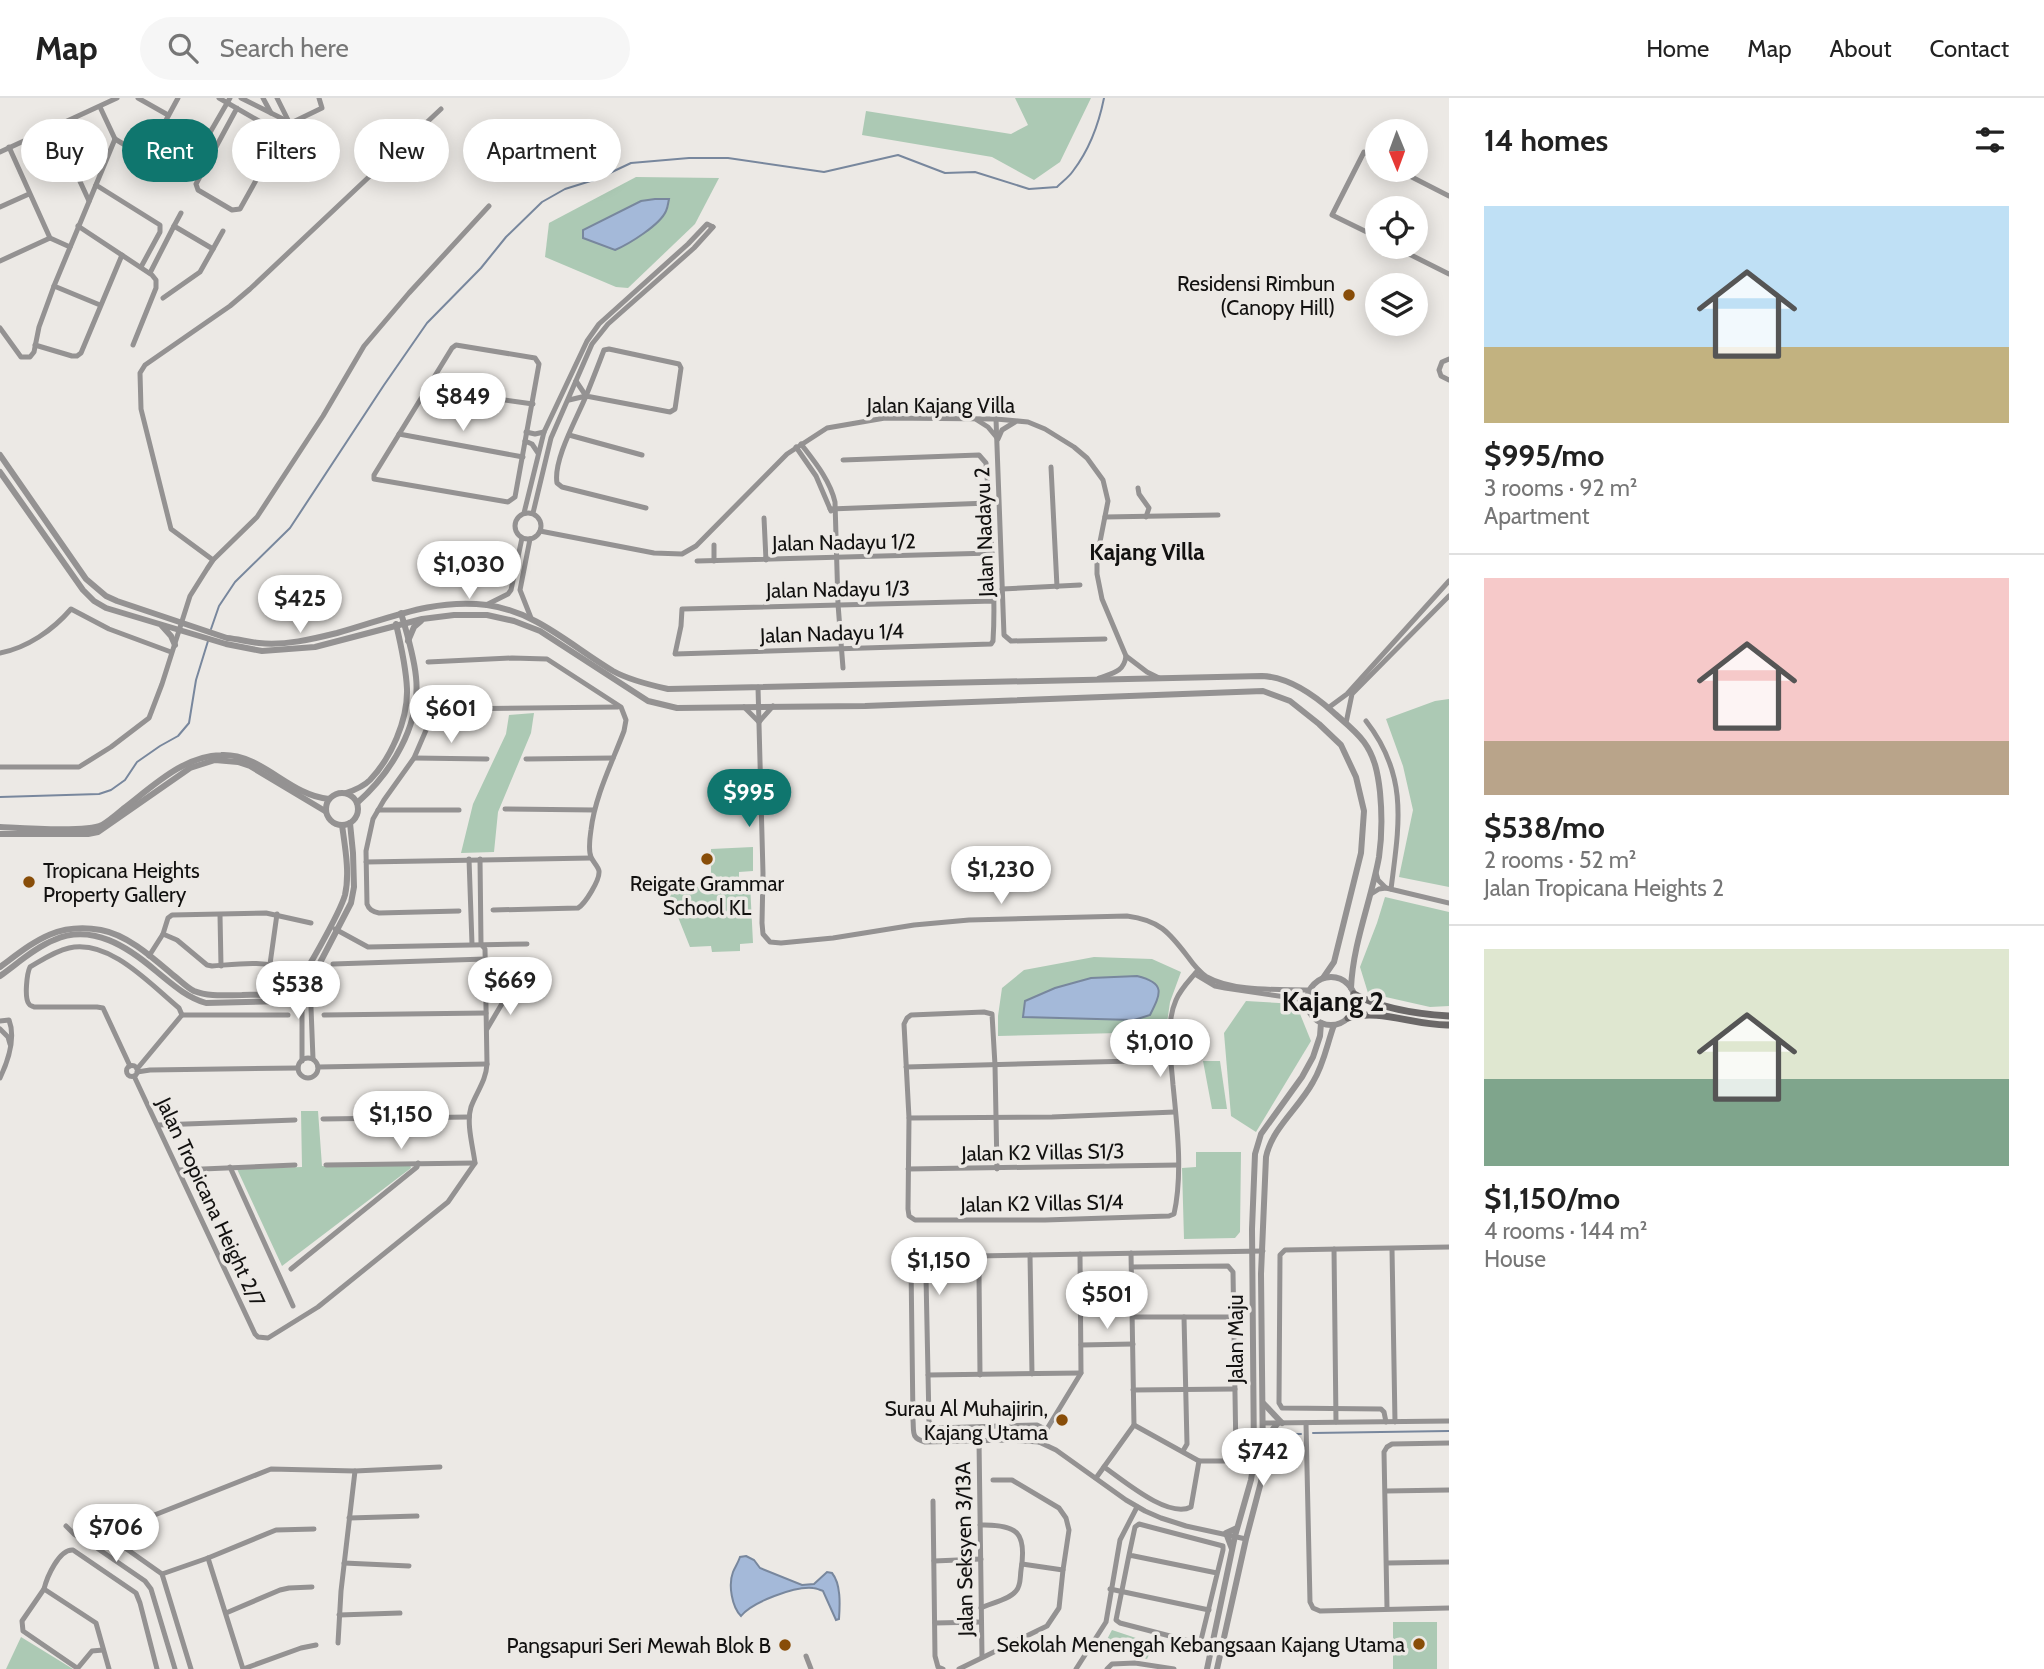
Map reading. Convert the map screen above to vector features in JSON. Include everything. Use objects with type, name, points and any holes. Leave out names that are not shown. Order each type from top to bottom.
[{"type":"main road","points":[[1353,991],[1381,1005],[1449,1016]]},
{"type":"main road","points":[[1348,1018],[1368,1013],[1430,1026],[1449,1027]]},
{"type":"street","points":[[73,119],[117,98]]},
{"type":"street","points":[[138,98],[168,116]]},
{"type":"street","points":[[166,119],[178,98]]},
{"type":"street","points":[[219,98],[229,100],[237,108],[278,132],[279,139],[240,209],[232,210],[198,190],[196,184],[237,108]]},
{"type":"street","points":[[241,98],[283,119]]},
{"type":"street","points":[[263,98],[271,113]]},
{"type":"street","points":[[277,98],[288,119]]},
{"type":"street","points":[[300,119],[323,107],[319,98]]},
{"type":"street","points":[[218,119],[229,100]]},
{"type":"street","points":[[100,107],[115,139],[122,143]]},
{"type":"street","points":[[213,559],[171,529],[141,409],[140,373],[145,365],[250,289],[442,109]]},
{"type":"street","points":[[0,328],[21,357],[30,357],[69,247],[115,139]]},
{"type":"street","points":[[0,152],[21,143]]},
{"type":"street","points":[[9,148],[50,238],[69,247]]},
{"type":"street","points":[[1365,153],[1332,215],[1365,231]]},
{"type":"street","points":[[80,182],[89,201]]},
{"type":"street","points":[[1422,182],[1449,196]]},
{"type":"street","points":[[96,185],[160,225],[160,232],[141,267]]},
{"type":"street","points":[[0,207],[29,194]]},
{"type":"street","points":[[0,767],[76,768],[111,747],[149,718],[190,596],[213,559],[257,517],[323,416],[364,346],[408,293],[489,206]]},
{"type":"street","points":[[150,273],[181,213]]},
{"type":"street","points":[[524,513],[544,432],[587,341],[599,324],[707,224],[713,227],[694,248],[607,324],[592,344],[551,438],[533,513]]},
{"type":"street","points":[[78,226],[150,273],[156,280],[156,288],[133,345]]},
{"type":"street","points":[[174,226],[213,248]]},
{"type":"street","points":[[163,298],[200,272],[223,231]]},
{"type":"street","points":[[0,261],[50,238]]},
{"type":"street","points":[[36,345],[77,356],[81,353],[122,255]]},
{"type":"street","points":[[1419,259],[1449,274]]},
{"type":"street","points":[[54,286],[100,305]]},
{"type":"street","points":[[456,345],[536,358],[539,364],[533,404],[514,497],[509,502],[374,479],[426,389],[456,345]]},
{"type":"street","points":[[569,400],[586,397],[670,412],[675,410],[681,368],[679,364],[604,350],[586,397],[569,435],[556,475],[557,483],[562,487],[646,508]]},
{"type":"street","points":[[1448,382],[1441,376],[1439,367],[1449,359]]},
{"type":"street","points":[[576,381],[586,397]]},
{"type":"street","points":[[426,389],[533,404]]},
{"type":"street","name":"Jalan Kajang Villa","points":[[540,531],[654,554],[681,554],[696,546],[787,454],[827,428],[885,418],[975,418],[1028,422],[1062,439],[1087,458],[1106,487],[1108,500],[1097,557],[1099,589],[1126,656]]},
{"type":"street","points":[[975,418],[988,427],[998,439],[1002,430],[1017,421]]},
{"type":"street","name":"Jalan Nadayu 2","points":[[996,419],[1004,635],[1011,641],[1105,639]]},
{"type":"street","points":[[526,432],[544,432]]},
{"type":"street","points":[[399,434],[523,457]]},
{"type":"street","points":[[569,435],[642,455]]},
{"type":"street","points":[[805,454],[810,438]]},
{"type":"street","points":[[525,441],[532,444],[538,453]]},
{"type":"street","points":[[798,446],[826,479],[833,493],[843,668]]},
{"type":"street","points":[[787,454],[805,454]]},
{"type":"street","points":[[0,455],[86,579],[106,596],[182,622],[194,630],[262,651],[304,649],[336,643],[422,619],[487,615],[540,631],[655,704],[688,709],[773,705],[865,706],[1263,691],[1290,701],[1320,724],[1341,746],[1356,777],[1364,811],[1361,853],[1334,962],[1323,978]]},
{"type":"street","points":[[844,460],[984,458],[994,601]]},
{"type":"street","points":[[1051,467],[1056,587]]},
{"type":"street","points":[[815,468],[833,509]]},
{"type":"street","points":[[0,472],[83,590],[94,601],[106,608],[180,630],[194,630]]},
{"type":"street","points":[[819,482],[826,479]]},
{"type":"street","points":[[1138,488],[1149,508],[1146,517]]},
{"type":"street","points":[[833,509],[989,503]]},
{"type":"street","points":[[524,513],[533,513],[540,518],[542,527],[534,538],[522,538],[515,531],[517,518],[524,513]]},
{"type":"street","points":[[1105,517],[1218,515]]},
{"type":"street","points":[[764,518],[766,560]]},
{"type":"street","points":[[486,605],[511,590],[522,538]]},
{"type":"street","points":[[530,539],[520,590],[531,618]]},
{"type":"street","points":[[714,545],[714,561]]},
{"type":"street","name":"Jalan Nadayu 1/2","points":[[697,561],[992,553]]},
{"type":"street","points":[[1328,708],[1347,694],[1449,581]]},
{"type":"street","points":[[1002,589],[1080,585]]},
{"type":"street","points":[[1428,607],[1449,595]]},
{"type":"street","points":[[1346,723],[1352,694],[1449,595]]},
{"type":"street","name":"Jalan Nadayu 1/3","points":[[675,654],[682,609],[994,601]]},
{"type":"street","name":"Jalan Nadayu 1/4","points":[[675,654],[991,643],[994,601]]},
{"type":"street","points":[[226,641],[292,642],[335,634],[425,607],[460,604],[515,610],[544,624],[615,672],[653,686],[684,690],[1269,676],[1287,681],[1328,708],[1363,740],[1373,757],[1378,775],[1382,812],[1379,854],[1352,967],[1353,991],[1353,1011],[1348,1018],[1334,1025],[1321,1023],[1312,1016],[1306,1000],[1309,990],[1317,981],[1323,978],[1339,978],[1353,991]]},
{"type":"street","points":[[0,653],[13,651],[31,642],[49,630],[71,609],[109,629],[174,646]]},
{"type":"street","points":[[357,803],[375,786],[397,756],[412,717],[416,678],[401,613]]},
{"type":"street","points":[[346,793],[357,803],[357,814],[346,824],[334,824],[325,811],[328,799],[359,788],[369,780],[397,736],[404,711],[407,690],[393,615]]},
{"type":"street","points":[[408,641],[414,626],[422,619]]},
{"type":"street","points":[[160,624],[171,636],[174,646]]},
{"type":"street","points":[[174,646],[184,635],[194,630]]},
{"type":"street","points":[[380,630],[394,635],[399,641]]},
{"type":"street","points":[[1126,656],[1147,672],[1162,679]]},
{"type":"street","points":[[1093,680],[1120,670],[1125,665],[1126,656]]},
{"type":"street","points":[[428,662],[547,659],[621,707],[626,720],[594,810],[590,832],[591,858],[599,870],[599,876],[581,907],[493,910]]},
{"type":"street","points":[[758,687],[762,923],[763,934],[770,942],[833,938],[914,925],[969,920],[1127,916],[1154,922],[1163,928],[1191,961],[1195,974],[1215,986],[1306,1000]]},
{"type":"street","points":[[604,707],[610,703],[609,698]]},
{"type":"street","points":[[759,722],[773,705]]},
{"type":"street","points":[[459,911],[374,913],[367,904],[367,839],[378,810],[414,758],[433,714],[440,710],[621,707]]},
{"type":"street","points":[[744,707],[759,722]]},
{"type":"street","points":[[1366,721],[1387,757],[1399,806],[1389,889]]},
{"type":"street","points":[[0,827],[82,828],[101,825],[184,765],[216,755],[237,756],[250,761],[303,791],[328,799]]},
{"type":"street","points":[[414,758],[487,759]]},
{"type":"street","points":[[526,759],[613,758]]},
{"type":"street","points":[[0,834],[98,832],[190,768],[215,760],[250,766],[325,811]]},
{"type":"street","points":[[505,809],[594,810]]},
{"type":"street","points":[[378,810],[459,810]]},
{"type":"street","points":[[0,967],[40,938],[73,928],[111,932],[149,956],[191,990],[207,995],[282,993],[295,987],[304,974],[345,894],[346,824]]},
{"type":"street","points":[[285,1001],[302,992],[310,982],[351,903],[354,887],[353,853],[346,824]]},
{"type":"street","points":[[366,862],[591,858]]},
{"type":"street","points":[[469,859],[472,944]]},
{"type":"street","points":[[326,1165],[475,1163],[469,1117],[486,1077],[487,1064],[480,859]]},
{"type":"street","points":[[1375,873],[1380,883],[1389,889]]},
{"type":"street","points":[[1371,894],[1380,889],[1389,889],[1449,903]]},
{"type":"street","points":[[471,912],[481,912]]},
{"type":"street","points":[[270,964],[277,914]]},
{"type":"street","points":[[149,956],[172,915],[277,914],[312,923]]},
{"type":"street","points":[[220,915],[221,966]]},
{"type":"street","points":[[329,926],[369,947],[527,944]]},
{"type":"street","points":[[0,976],[55,939],[81,934],[98,936],[128,950],[194,999],[206,1003],[297,1002],[302,1009]]},
{"type":"street","points":[[163,934],[177,940],[207,965],[256,963],[290,970]]},
{"type":"street","name":"Jalan Tropicana Height 2/7","points":[[181,1012],[110,953],[96,948],[67,948],[30,967],[27,973],[29,1005],[103,1008],[130,1066],[127,1074],[131,1077],[136,1072],[255,1334],[268,1338],[318,1307],[448,1202],[475,1163]]},
{"type":"street","points":[[333,964],[485,959]]},
{"type":"street","points":[[1191,961],[1195,974]]},
{"type":"street","points":[[298,1068],[302,1060],[304,974]]},
{"type":"street","points":[[1195,974],[1252,988],[1309,990]]},
{"type":"street","points":[[1178,1165],[1170,1041],[1172,1013],[1176,1000],[1195,974]]},
{"type":"street","points":[[310,982],[313,1059],[318,1067]]},
{"type":"street","points":[[487,1029],[510,990]]},
{"type":"street","points":[[136,1072],[181,1012],[288,1014]]},
{"type":"street","points":[[908,1169],[906,1018],[911,1015],[984,1012],[992,1014],[997,1169]]},
{"type":"street","points":[[324,1015],[486,1013]]},
{"type":"street","points":[[0,1020],[9,1020],[12,1028],[7,1062],[0,1078]]},
{"type":"street","name":"Jalan Maju","points":[[1207,1669],[1254,1461],[1252,1251],[1256,1150],[1261,1134],[1313,1057],[1321,1023]]},
{"type":"street","name":"Jalan Maju","points":[[1217,1669],[1261,1482],[1263,1251],[1268,1148],[1278,1129],[1315,1079],[1324,1061],[1334,1025]]},
{"type":"street","points":[[0,1029],[8,1037],[10,1044]]},
{"type":"street","points":[[145,1059],[150,1070]]},
{"type":"street","points":[[302,1060],[313,1059]]},
{"type":"street","points":[[906,1067],[1171,1060]]},
{"type":"street","points":[[318,1067],[487,1064]]},
{"type":"street","points":[[298,1068],[303,1076],[308,1077],[316,1073],[318,1067]]},
{"type":"street","points":[[136,1072],[298,1068]]},
{"type":"street","points":[[909,1118],[1175,1112]]},
{"type":"street","points":[[323,1119],[469,1117]]},
{"type":"street","points":[[158,1125],[295,1120]]},
{"type":"street","points":[[291,1269],[417,1167],[418,1163]]},
{"type":"street","points":[[179,1170],[295,1164]]},
{"type":"street","name":"Jalan K2 Villas S1/3","points":[[908,1169],[1178,1165]]},
{"type":"street","name":"Jalan K2 Villas S1/4","points":[[908,1169],[908,1209],[909,1216],[915,1220],[1045,1220],[1169,1216],[1174,1213],[1176,1206],[1178,1165]]},
{"type":"street","points":[[230,1167],[293,1306]]},
{"type":"street","points":[[1386,1422],[1381,1409],[1282,1408],[1279,1403],[1278,1353],[1280,1260],[1285,1250],[1449,1247]]},
{"type":"street","points":[[1334,1249],[1336,1422]]},
{"type":"street","points":[[1392,1249],[1395,1422]]},
{"type":"street","points":[[1246,1539],[1236,1532],[1226,1533],[1186,1526],[1137,1507],[1056,1450],[1039,1442],[917,1440],[914,1436],[913,1420],[911,1265],[919,1257],[1263,1251]]},
{"type":"street","points":[[1096,1478],[1134,1425],[1131,1253]]},
{"type":"street","points":[[1039,1442],[1081,1373],[1080,1254]]},
{"type":"street","points":[[1030,1255],[1032,1374]]},
{"type":"street","points":[[1132,1267],[1228,1266],[1233,1272],[1236,1455],[1229,1461],[1199,1461],[1134,1425]]},
{"type":"street","points":[[980,1375],[979,1274],[973,1271],[934,1270],[926,1277],[929,1422],[935,1428],[1037,1425],[1045,1429]]},
{"type":"street","points":[[1133,1317],[1235,1317]]},
{"type":"street","points":[[1183,1451],[1187,1444],[1184,1317]]},
{"type":"street","points":[[1082,1345],[1133,1344]]},
{"type":"street","points":[[928,1375],[1081,1373]]},
{"type":"street","points":[[1133,1390],[1235,1389]]},
{"type":"street","points":[[1263,1402],[1280,1423]]},
{"type":"street","points":[[1253,1406],[1263,1423]]},
{"type":"street","points":[[1263,1423],[1449,1421]]},
{"type":"street","points":[[1254,1444],[1263,1423]]},
{"type":"street","points":[[1263,1446],[1280,1423]]},
{"type":"street","points":[[1306,1423],[1310,1602],[1313,1608],[1320,1611],[1449,1608]]},
{"type":"street","name":"Jalan Seksyen 3/13A","points":[[979,1441],[982,1657]]},
{"type":"street","points":[[1387,1608],[1384,1452],[1392,1444],[1449,1443]]},
{"type":"street","points":[[1104,1467],[1142,1494],[1167,1507],[1186,1509],[1191,1507],[1199,1461]]},
{"type":"street","points":[[191,1669],[162,1574],[126,1550],[119,1539],[124,1527],[271,1469],[355,1471],[440,1467]]},
{"type":"street","points":[[338,1643],[355,1471]]},
{"type":"street","points":[[959,1669],[1047,1626],[1059,1608],[1069,1530],[1066,1518],[1059,1508],[1012,1480],[993,1480]]},
{"type":"street","points":[[1386,1491],[1449,1490]]},
{"type":"street","points":[[933,1501],[935,1656],[938,1667],[943,1669]]},
{"type":"street","points":[[1076,1669],[1106,1622],[1120,1540],[1137,1507]]},
{"type":"street","points":[[349,1518],[417,1516]]},
{"type":"street","points":[[77,1522],[91,1544]]},
{"type":"street","points":[[980,1525],[997,1524],[1015,1532],[1023,1541],[1019,1588],[981,1608]]},
{"type":"street","points":[[1139,1524],[1223,1546],[1217,1573],[1201,1640],[1193,1642],[1116,1620],[1135,1527],[1139,1524]]},
{"type":"street","points":[[66,1526],[145,1581],[151,1590],[174,1669]]},
{"type":"street","points":[[162,1574],[276,1530],[314,1529]]},
{"type":"street","points":[[1226,1533],[1232,1549]]},
{"type":"street","points":[[103,1650],[92,1651],[77,1668],[23,1631],[22,1621],[44,1590],[53,1568],[68,1549],[136,1593],[157,1669]]},
{"type":"street","points":[[1129,1555],[1217,1573]]},
{"type":"street","points":[[208,1558],[243,1669],[316,1645]]},
{"type":"street","points":[[934,1561],[981,1559]]},
{"type":"street","points":[[1387,1563],[1449,1562]]},
{"type":"street","points":[[344,1563],[409,1566]]},
{"type":"street","points":[[1022,1564],[1063,1570]]},
{"type":"street","points":[[226,1613],[280,1590],[312,1587]]},
{"type":"street","points":[[1110,1589],[1209,1610]]},
{"type":"street","points":[[44,1590],[96,1623],[109,1669]]},
{"type":"street","points":[[339,1615],[400,1613]]},
{"type":"street","points":[[934,1623],[981,1622]]},
{"type":"street","points":[[806,1656],[811,1669]]},
{"type":"street","points":[[1107,1669],[1112,1664],[1135,1663],[1174,1669]]},
{"type":"green space","points":[[1015,98],[1091,98],[1060,162],[1034,180],[992,157],[862,135],[866,111],[1011,134],[1028,125]]},
{"type":"green space","points":[[636,177],[719,178],[695,224],[628,288],[616,287],[545,257],[549,223]]},
{"type":"green space","points":[[1449,699],[1449,887],[1399,877],[1413,810],[1403,766],[1386,719],[1435,701]]},
{"type":"green space","points":[[534,713],[531,733],[498,812],[494,852],[461,853],[473,804],[506,734],[509,715]]},
{"type":"green space","points":[[753,847],[753,871],[739,872],[739,884],[750,884],[753,943],[740,944],[740,951],[712,952],[711,946],[690,947],[666,887],[711,886],[711,849]]},
{"type":"green space","points":[[1385,897],[1449,912],[1449,1006],[1430,1007],[1368,993],[1360,967]]},
{"type":"green space","points":[[1094,957],[1152,959],[1181,972],[1170,1002],[1166,1030],[998,1036],[1002,988],[1024,970]]},
{"type":"green space","points":[[1246,1001],[1296,1004],[1311,1041],[1256,1132],[1231,1116],[1224,1033]]},
{"type":"green space","points":[[1203,1061],[1220,1061],[1227,1109],[1212,1109]]},
{"type":"green space","points":[[301,1111],[318,1111],[322,1166],[410,1165],[411,1168],[282,1266],[237,1169],[302,1167]]},
{"type":"green space","points":[[1196,1152],[1241,1152],[1240,1232],[1235,1238],[1184,1239],[1182,1168],[1196,1167]]},
{"type":"green space","name":"Sekolah Menengah Kebangsaan Kajang Utama","points":[[1393,1622],[1437,1622],[1437,1669],[1393,1669]]},
{"type":"green space","points":[[1112,1630],[1154,1644],[1147,1659],[1104,1645]]},
{"type":"green space","points":[[21,1637],[73,1669],[6,1669]]},
{"type":"water","points":[[669,199],[663,216],[644,234],[621,247],[615,250],[583,238],[583,230],[641,201]]},
{"type":"water","points":[[1137,976],[1157,986],[1157,1001],[1150,1015],[1134,1020],[1023,1017],[1025,1001],[1055,988],[1091,978]]},
{"type":"water","points":[[746,1556],[754,1560],[760,1568],[802,1585],[814,1584],[827,1572],[832,1573],[840,1601],[839,1619],[836,1620],[823,1591],[813,1588],[774,1596],[754,1605],[741,1616],[733,1602],[731,1583],[740,1557]]},
{"type":"waterway","points":[[211,629],[219,606],[235,582],[290,528],[427,323],[542,202],[565,189],[597,179],[631,163],[689,158],[728,158],[824,172],[898,155],[945,173],[975,172],[1029,189],[1057,187],[1071,173],[1089,145],[1104,98]]},
{"type":"waterway","points":[[0,797],[99,794],[111,790],[125,780],[137,762],[178,736],[189,723],[196,680],[208,641]]},
{"type":"waterway","points":[[1313,1433],[1449,1431]]},
{"type":"waterway","points":[[1284,1434],[1301,1434]]},
{"type":"place","name":"Residensi Rimbun (Canopy Hill)","points":[[1349,295]]},
{"type":"place","name":"Reigate Grammar School KL","points":[[707,859]]},
{"type":"place","name":"Tropicana Heights Property Gallery","points":[[29,882]]},
{"type":"place","name":"Surau Al Muhajirin, Kajang Utama","points":[[1062,1420]]},
{"type":"place","name":"Sekolah Menengah Kebangsaan Kajang Utama","points":[[1419,1644]]},
{"type":"place","name":"Pangsapuri Seri Mewah Blok B","points":[[785,1645]]},
{"type":"district","name":"Kajang Villa","points":[[1147,552]]},
{"type":"district","name":"Kajang 2","points":[[1333,1001]]}]
